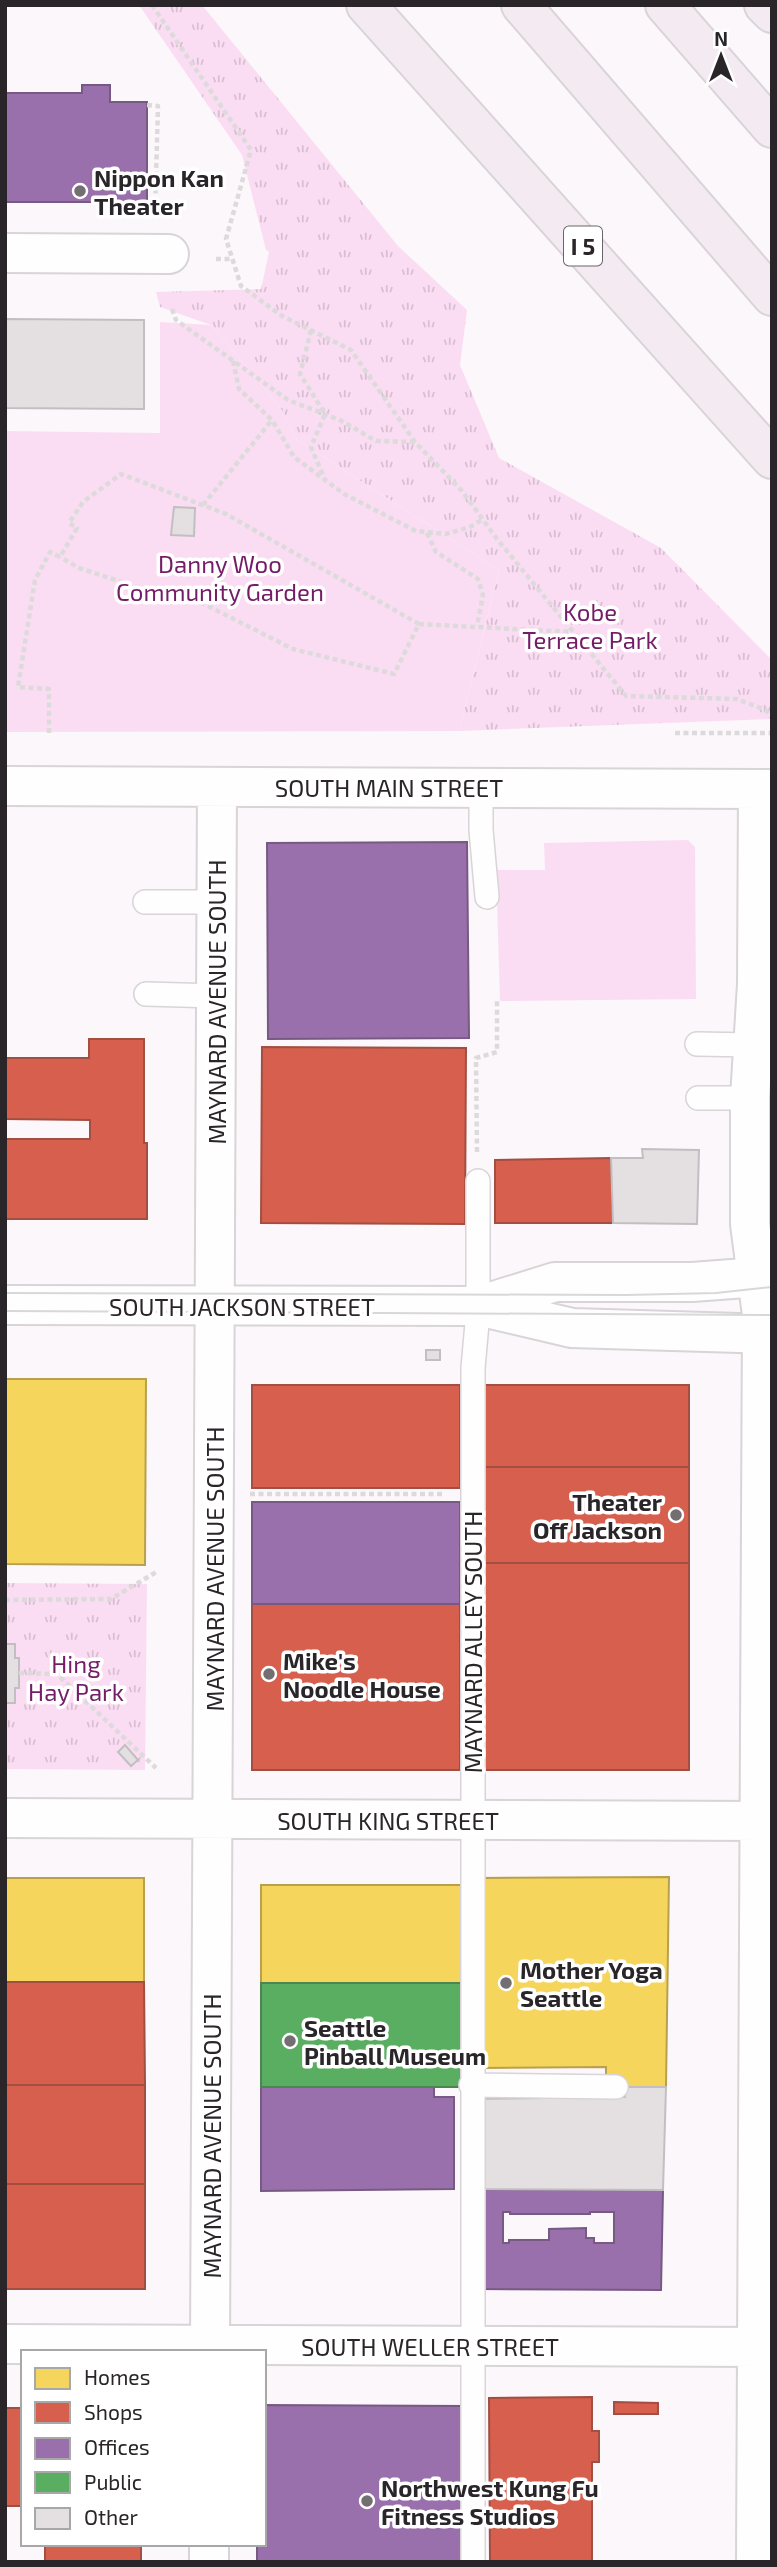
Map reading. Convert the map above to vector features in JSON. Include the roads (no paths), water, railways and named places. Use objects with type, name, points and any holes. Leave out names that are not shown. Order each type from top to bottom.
[{"type":"highway","points":[[521,5],[772,296]]},
{"type":"highway","points":[[665,5],[772,128]]},
{"type":"highway","name":"I 5","points":[[377,15],[772,459]]},
{"type":"street","points":[[5,253],[169,254]]},
{"type":"street","name":"SOUTH MAIN STREET","points":[[5,786],[765,789]]},
{"type":"street","name":"MAYNARD AVENUE SOUTH","points":[[210,2348],[217,787]]},
{"type":"street","points":[[756,2562],[764,2347],[767,1334],[764,1276],[750,1224],[754,1045],[764,984],[765,789]]},
{"type":"street","name":"SOUTH JACKSON STREET","points":[[478,1306],[555,1282],[692,1282],[764,1276]]},
{"type":"street","name":"SOUTH JACKSON STREET","points":[[5,1305],[478,1306],[572,1328],[767,1334]]},
{"type":"street","name":"SOUTH KING STREET","points":[[5,1818],[766,1821]]},
{"type":"street","name":"SOUTH WELLER STREET","points":[[5,2344],[210,2348],[764,2347]]},
{"type":"lane","points":[[481,787],[481,830],[487,897]]},
{"type":"lane","points":[[145,902],[216,902]]},
{"type":"lane","points":[[146,994],[216,996]]},
{"type":"lane","points":[[697,1044],[754,1045]]},
{"type":"lane","points":[[698,1098],[751,1098]]},
{"type":"lane","name":"MAYNARD ALLEY SOUTH","points":[[472,2562],[472,1368],[478,1306],[478,1181]]},
{"type":"lane","points":[[471,2085],[616,2087]]},
{"type":"tram line","points":[[5,1293],[626,1295],[716,1293],[772,1287]]},
{"type":"tram line","points":[[5,1311],[772,1315]]},
{"type":"place","name":"Nippon Kan Theater","points":[[80,191]]},
{"type":"place","name":"Theater Off Jackson","points":[[676,1515]]},
{"type":"place","name":"Mike's Noodle House","points":[[269,1674]]},
{"type":"place","name":"Mother Yoga Seattle","points":[[506,1983]]},
{"type":"place","name":"Seattle Pinball Museum","points":[[290,2041]]},
{"type":"place","name":"Northwest Kung Fu Fitness Studios","points":[[367,2501]]},
{"type":"park label","name":"Danny Woo Community Garden","points":[[220,577]]},
{"type":"park label","name":"Kobe Terrace Park","points":[[590,625]]},
{"type":"park label","name":"Hing Hay Park","points":[[76,1677]]}]
